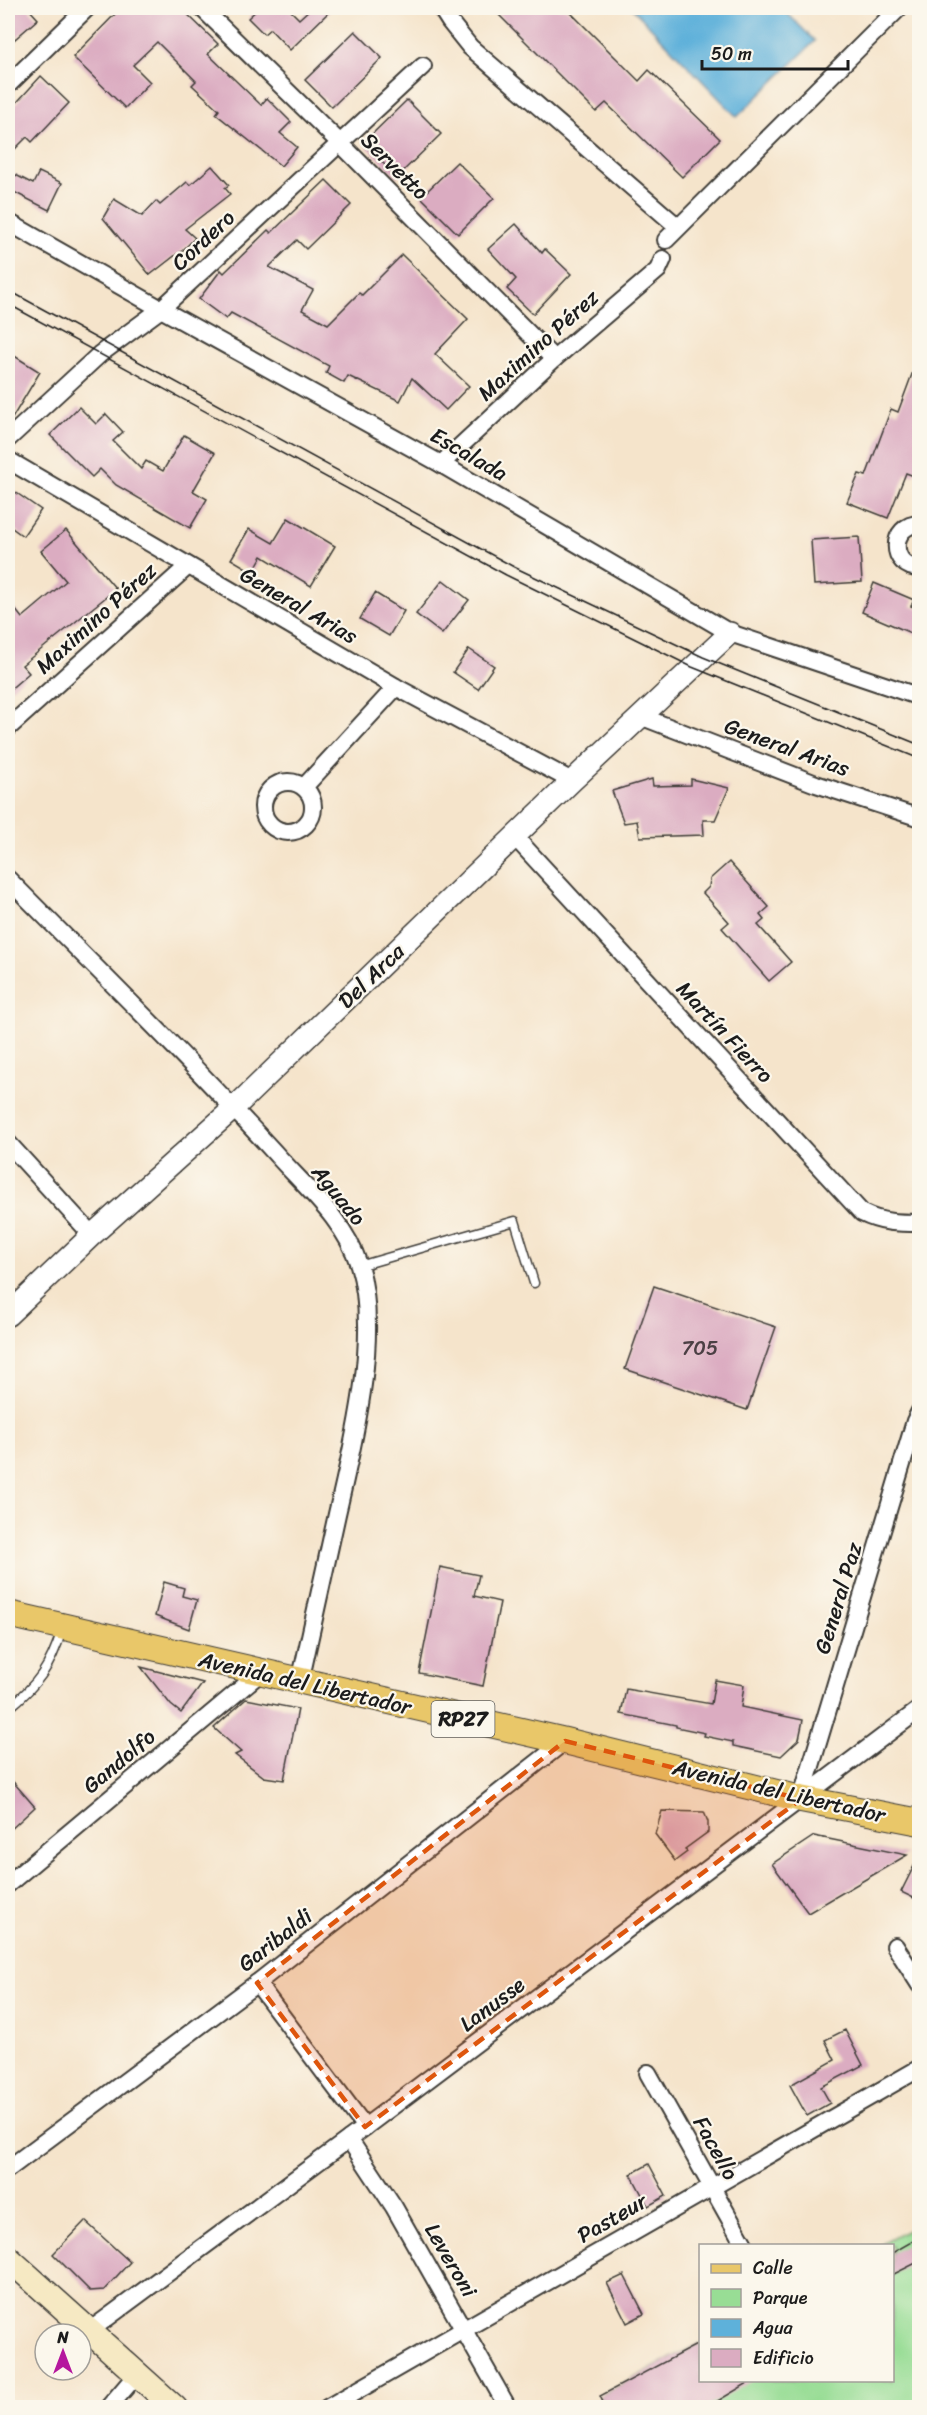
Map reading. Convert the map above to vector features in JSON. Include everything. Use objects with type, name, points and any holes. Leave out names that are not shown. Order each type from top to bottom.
[{"type":"main road","name":"Avenida del Libertador","points":[[8,1614],[565,1741],[801,1799],[920,1822]]},
{"type":"main road","points":[[8,2258],[77,2322]]},
{"type":"main road","points":[[93,2336],[175,2408]]},
{"type":"street","points":[[8,85],[87,8]]},
{"type":"street","name":"Servetto","points":[[202,8],[340,143],[554,359]]},
{"type":"street","points":[[441,8],[470,47],[678,227]]},
{"type":"street","points":[[666,240],[899,8]]},
{"type":"street","name":"Cordero","points":[[8,440],[100,354],[161,309],[423,66]]},
{"type":"street","name":"Escalada","points":[[8,222],[441,464],[730,633],[920,697]]},
{"type":"street","name":"Maximino Pérez","points":[[441,464],[554,359],[658,270],[663,259]]},
{"type":"street","name":"General Arias","points":[[8,460],[396,687],[572,781]]},
{"type":"street","points":[[920,524],[902,531],[896,543],[896,550],[902,562],[908,566],[920,568]]},
{"type":"street","name":"Maximino Pérez","points":[[8,729],[188,566]]},
{"type":"street","name":"Del Arca","points":[[8,1315],[92,1235],[234,1108],[572,781],[730,633]]},
{"type":"street","points":[[304,788],[396,687]]},
{"type":"street","name":"General Arias","points":[[640,716],[816,784],[920,818]]},
{"type":"street","name":"Martín Fierro","points":[[515,837],[862,1213],[885,1222],[920,1223]]},
{"type":"street","name":"Aguado","points":[[8,879],[234,1108],[330,1214],[348,1240],[359,1266],[366,1320],[364,1365],[357,1422],[300,1682]]},
{"type":"street","points":[[8,1143],[92,1235]]},
{"type":"street","name":"General Paz","points":[[801,1799],[915,1421],[920,1412]]},
{"type":"street","name":"Gandolfo","points":[[8,1884],[260,1673]]},
{"type":"street","name":"Lanusse","points":[[93,2328],[350,2139],[920,1709]]},
{"type":"street","name":"Garibaldi","points":[[8,2169],[257,1983],[565,1741]]},
{"type":"street","points":[[895,1946],[920,1985]]},
{"type":"street","points":[[257,1983],[365,2127]]},
{"type":"street","name":"Pasteur","points":[[327,2408],[920,2068]]},
{"type":"street","name":"Facello","points":[[648,2073],[744,2244]]},
{"type":"street","name":"Leveroni","points":[[350,2139],[394,2207],[465,2328],[508,2408]]},
{"type":"street","points":[[108,2408],[137,2374]]},
{"type":"lane","points":[[359,1266],[515,1221],[534,1283]]},
{"type":"lane","points":[[8,1709],[33,1689],[54,1654],[63,1627]]},
{"type":"highlighted area","points":[[565,1741],[801,1799],[365,2127],[257,1983]]},
{"type":"green space","points":[[919,2224],[919,2407],[601,2408],[605,2405],[600,2396],[699,2344],[699,2382],[894,2382],[894,2244],[882,2244]]},
{"type":"water","points":[[632,8],[782,8],[815,41],[737,117]]},
{"type":"building","points":[[8,8],[28,8],[38,19],[8,45]]},
{"type":"building","points":[[121,8],[181,8],[218,44],[208,54],[261,105],[267,98],[291,122],[280,133],[297,147],[281,166],[216,114],[219,110],[192,85],[196,81],[157,42],[133,65],[150,82],[125,108],[73,57]]},
{"type":"building","points":[[259,8],[288,8],[299,19],[311,8],[333,8],[290,50],[270,29],[264,34],[248,18]]},
{"type":"building","points":[[492,8],[566,8],[639,81],[649,70],[720,139],[682,177],[606,103],[596,112]]},
{"type":"building","points":[[355,31],[382,58],[332,107],[305,80]]},
{"type":"building","points":[[41,76],[69,103],[32,142],[27,137],[8,156],[8,112]]},
{"type":"building","points":[[407,100],[441,134],[397,177],[363,143]]},
{"type":"building","points":[[457,162],[494,198],[458,234],[421,197]]},
{"type":"building","points":[[212,166],[229,185],[225,188],[230,194],[185,229],[195,238],[178,255],[150,275],[103,218],[114,199],[142,216],[156,201],[160,205],[187,182],[190,185]]},
{"type":"building","points":[[8,171],[33,184],[39,172],[62,183],[49,210],[8,189]]},
{"type":"building","points":[[326,180],[351,205],[306,249],[297,240],[269,267],[313,290],[302,310],[328,324],[359,293],[362,295],[402,255],[468,319],[435,354],[469,386],[446,410],[412,378],[400,401],[348,376],[344,383],[326,373],[329,366],[231,313],[226,319],[199,299],[221,270],[224,273],[268,230],[271,233]]},
{"type":"building","points":[[516,224],[542,253],[545,249],[571,274],[533,314],[507,289],[516,279],[488,249]]},
{"type":"building","points":[[8,352],[40,372],[8,425]]},
{"type":"building","points":[[918,358],[920,460],[914,476],[906,473],[888,518],[847,502],[859,474],[866,476],[891,409],[898,412]]},
{"type":"building","points":[[79,407],[96,424],[106,414],[123,432],[113,441],[141,469],[146,461],[163,471],[184,435],[215,453],[193,491],[207,499],[190,528],[116,485],[100,469],[92,477],[50,435]]},
{"type":"building","points":[[8,487],[41,510],[23,536],[8,525]]},
{"type":"building","points":[[288,518],[335,546],[311,586],[262,556],[253,572],[231,559],[249,529],[273,543]]},
{"type":"building","points":[[66,530],[116,589],[22,665],[29,673],[8,691],[8,600],[22,618],[66,581],[41,551]]},
{"type":"building","points":[[859,537],[862,582],[814,585],[811,540]]},
{"type":"building","points":[[443,580],[469,600],[442,634],[416,614]]},
{"type":"building","points":[[874,583],[914,600],[911,606],[920,609],[920,637],[862,612]]},
{"type":"building","points":[[375,593],[404,611],[389,636],[360,619]]},
{"type":"building","points":[[469,649],[494,666],[478,689],[453,672]]},
{"type":"building","points":[[652,779],[653,786],[691,785],[691,779],[729,788],[715,820],[703,820],[704,835],[640,837],[637,821],[624,823],[612,791]]},
{"type":"building","points":[[729,862],[769,907],[760,915],[764,920],[758,925],[791,962],[769,981],[722,928],[729,922],[703,893],[709,887],[710,879]]},
{"type":"building","points":[[654,1286],[776,1327],[747,1410],[625,1369]]},
{"type":"building","points":[[440,1567],[479,1575],[474,1596],[500,1602],[483,1686],[419,1673]]},
{"type":"building","points":[[164,1582],[184,1588],[182,1596],[197,1600],[189,1629],[155,1616]]},
{"type":"building","points":[[141,1667],[203,1683],[181,1713],[171,1705]]},
{"type":"building","points":[[715,1680],[744,1685],[741,1707],[803,1720],[799,1739],[781,1756],[733,1746],[733,1742],[704,1736],[705,1733],[676,1727],[676,1725],[621,1714],[626,1689],[711,1704]]},
{"type":"building","points":[[246,1699],[298,1709],[284,1780],[264,1777],[235,1755],[241,1752],[214,1728]]},
{"type":"building","points":[[8,1776],[35,1807],[8,1832]]},
{"type":"building","points":[[662,1811],[704,1812],[708,1822],[708,1832],[685,1849],[687,1852],[675,1861],[655,1834]]},
{"type":"building","points":[[814,1836],[907,1855],[808,1913],[772,1864]]},
{"type":"building","points":[[920,1854],[920,1901],[901,1892]]},
{"type":"building","points":[[845,2030],[863,2065],[821,2087],[830,2103],[807,2116],[790,2085],[835,2060],[825,2040]]},
{"type":"building","points":[[649,2164],[666,2196],[648,2206],[631,2174]]},
{"type":"building","points":[[85,2221],[130,2262],[104,2290],[90,2291],[53,2254]]},
{"type":"building","points":[[920,2237],[920,2261],[894,2274],[894,2252]]},
{"type":"building","points":[[624,2275],[644,2314],[627,2323],[607,2283]]},
{"type":"building","points":[[699,2344],[699,2382],[750,2382],[706,2408],[606,2408],[600,2396]]},
{"type":"tram line","points":[[8,290],[514,567],[703,657],[920,745]]},
{"type":"tram line","points":[[8,304],[506,575],[692,667],[920,759]]}]
